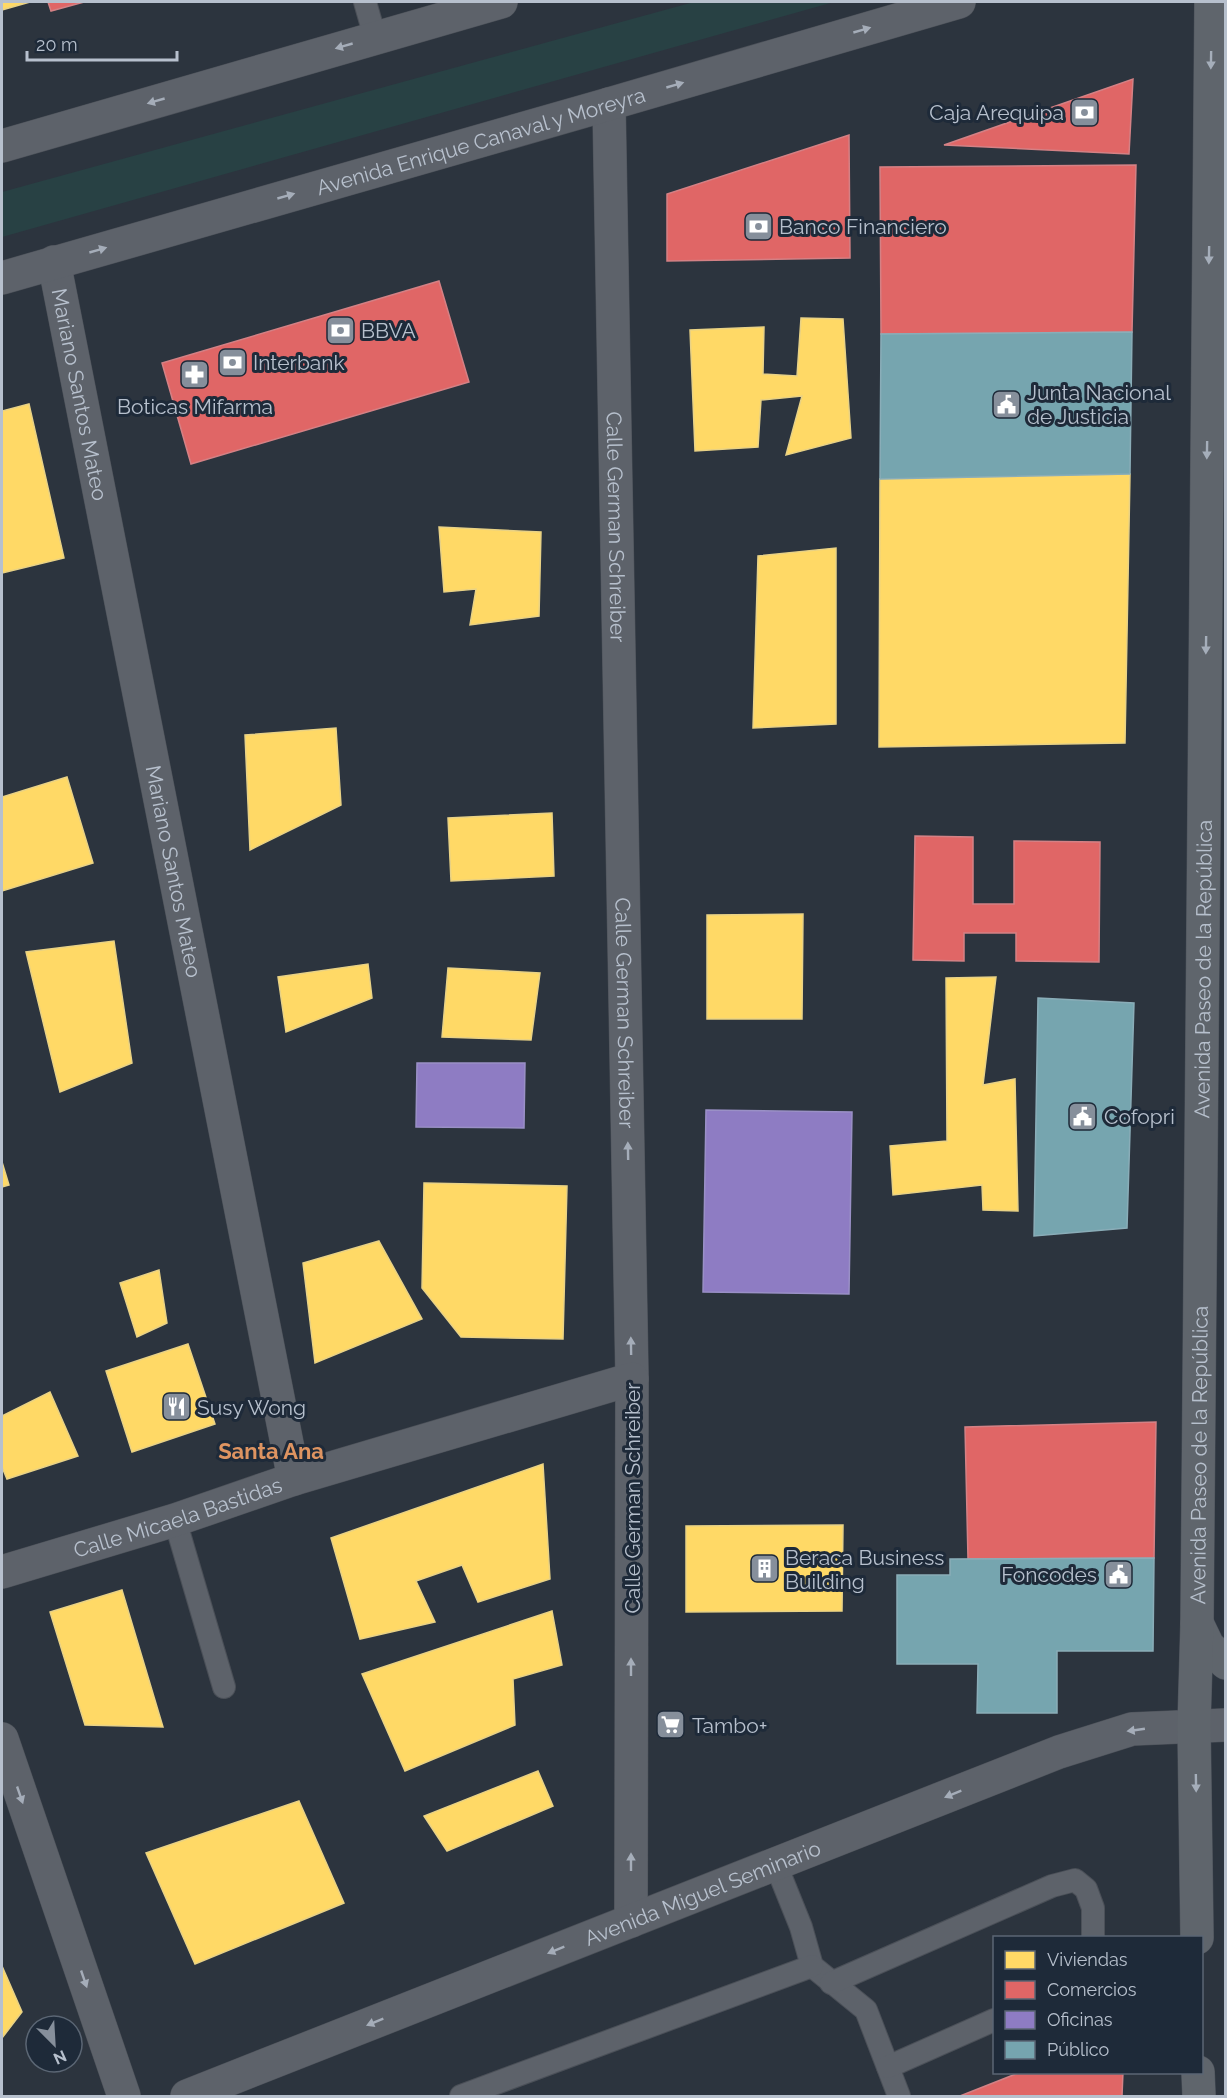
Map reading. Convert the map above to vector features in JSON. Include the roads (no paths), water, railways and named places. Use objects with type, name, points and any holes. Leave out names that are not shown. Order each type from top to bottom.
[{"type":"main road","name":"Avenida Paseo de la República","points":[[1197,1936],[1210,1725],[1197,1623],[1211,2]]},
{"type":"main road","points":[[1197,1623],[1208,1646],[1226,1663]]},
{"type":"main road","points":[[1198,2074],[1198,2097]]},
{"type":"street","points":[[2,147],[375,37],[429,11],[501,2]]},
{"type":"street","name":"Avenida Enrique Canaval y Moreyra","points":[[2,278],[959,2]]},
{"type":"street","name":"Calle German Schreiber","points":[[609,104],[632,1379],[631,1921]]},
{"type":"street","name":"Mariano Santos Mateo","points":[[54,262],[294,1479]]},
{"type":"street","name":"Calle Micaela Bastidas","points":[[2,1572],[175,1520],[294,1479],[632,1379]]},
{"type":"street","name":"Avenida Miguel Seminario","points":[[187,2097],[1059,1752],[1132,1729],[1210,1725]]},
{"type":"street","points":[[2,1739],[124,2097]]},
{"type":"lane","points":[[365,2],[375,37]]},
{"type":"lane","points":[[175,1520],[224,1687]]},
{"type":"lane","points":[[776,1865],[801,1927],[812,1966],[866,2010],[900,2097]]},
{"type":"lane","points":[[831,1983],[1052,1886],[1075,1880],[1086,1889],[1093,1908],[1093,1936]]},
{"type":"lane","points":[[461,2097],[812,1966]]},
{"type":"lane","points":[[888,2067],[993,2020]]},
{"type":"place","name":"Caja Arequipa","points":[[1085,112]]},
{"type":"place","name":"Banco Financiero","points":[[758,226]]},
{"type":"place","name":"BBVA","points":[[340,330]]},
{"type":"place","name":"Interbank","points":[[232,362]]},
{"type":"place","name":"Boticas Mifarma","points":[[195,375]]},
{"type":"place","name":"Junta Nacional de Justicia","points":[[1006,404]]},
{"type":"place","name":"Cofopri","points":[[1083,1116]]},
{"type":"place","name":"Susy Wong","points":[[176,1407]]},
{"type":"place","name":"Beraca Business Building","points":[[764,1569]]},
{"type":"place","name":"Foncodes","points":[[1118,1574]]},
{"type":"place","name":"Tambo+","points":[[671,1725]]},
{"type":"district","name":"Santa Ana","points":[[271,1451]]}]
